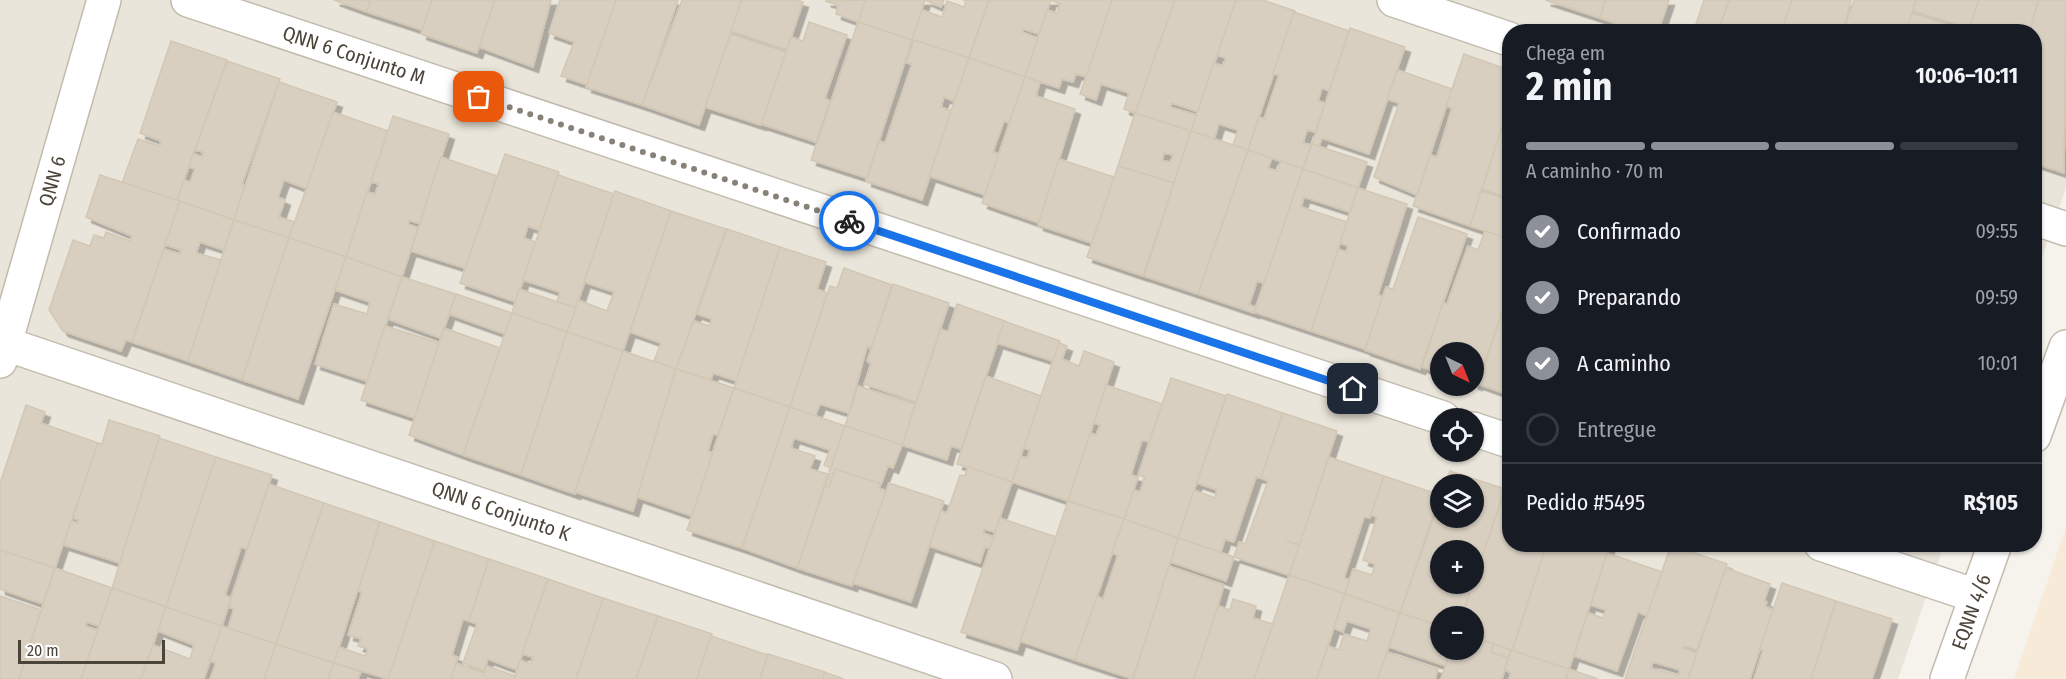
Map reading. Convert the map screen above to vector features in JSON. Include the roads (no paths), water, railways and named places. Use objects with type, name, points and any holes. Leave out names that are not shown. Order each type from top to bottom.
[{"type":"street","name":"QNN 6","points":[[3,352],[104,0]]},
{"type":"street","name":"QNN 6 Conjunto M","points":[[188,0],[1430,414]]},
{"type":"street","points":[[1394,0],[1502,37]]},
{"type":"street","points":[[2042,221],[2066,229]]},
{"type":"street","points":[[2042,414],[2066,347]]},
{"type":"street","name":"QNN 6 Conjunto K","points":[[3,352],[995,679]]},
{"type":"street","points":[[1484,433],[1502,439]]},
{"type":"street","points":[[1845,552],[1976,596]]},
{"type":"street","name":"EQNN 4/6","points":[[1947,679],[1992,552]]}]
